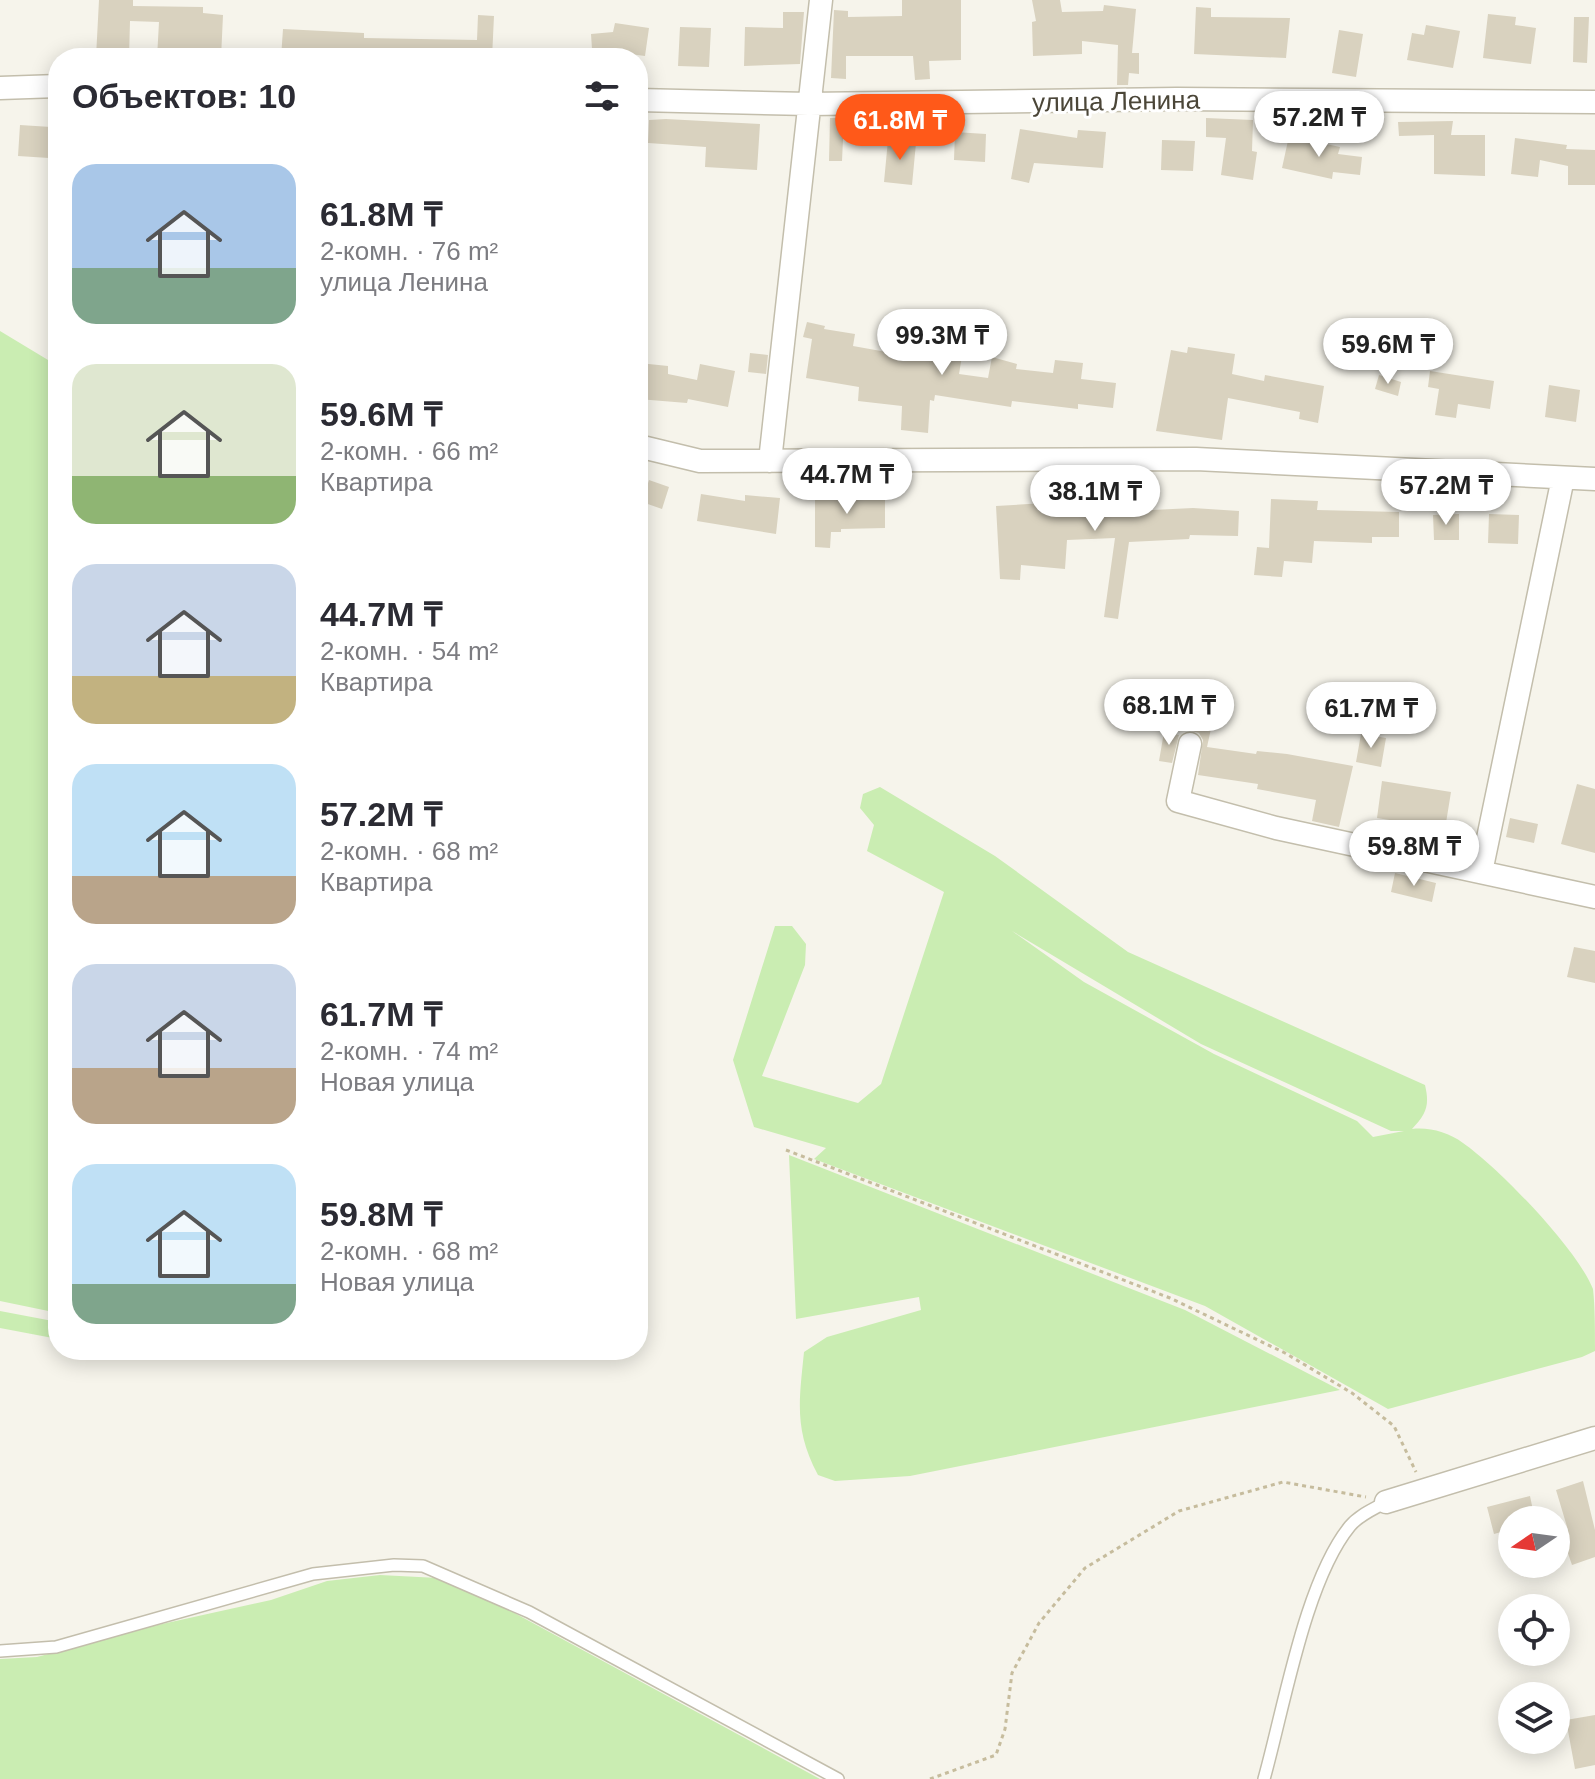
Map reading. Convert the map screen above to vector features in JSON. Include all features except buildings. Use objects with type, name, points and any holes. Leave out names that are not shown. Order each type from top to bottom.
[{"type":"street","points":[[770,461],[821,0]]},
{"type":"street","points":[[0,88],[48,86]]},
{"type":"street","name":"улица Ленина","points":[[648,100],[809,104],[1177,99],[1595,102]]},
{"type":"street","points":[[648,448],[700,461],[1196,459],[1595,479]]},
{"type":"street","points":[[1481,872],[1563,478]]},
{"type":"street","points":[[1190,744],[1178,801],[1276,828],[1595,897]]},
{"type":"street","points":[[1386,1502],[1595,1438]]},
{"type":"lane","points":[[1264,1779],[1313,1599],[1333,1549],[1353,1522],[1386,1502]]},
{"type":"lane","points":[[0,1651],[56,1647],[313,1574],[394,1565],[423,1566],[529,1612],[838,1779]]},
{"type":"path","points":[[786,1150],[1170,1298],[1285,1353],[1352,1393],[1394,1426],[1413,1459],[1421,1491]]},
{"type":"path","points":[[930,1779],[996,1755],[1005,1729],[1012,1673],[1039,1623],[1085,1568],[1112,1551],[1179,1511],[1283,1482],[1386,1502]]},
{"type":"green space","points":[[0,331],[48,360],[48,1311],[0,1301]]},
{"type":"green space","points":[[880,787],[995,856],[1128,952],[1425,1085],[1426,1109],[1412,1129],[1438,1131],[1463,1143],[1516,1190],[1554,1232],[1593,1289],[1595,1351],[1388,1409],[1205,1306],[814,1159],[826,1148],[754,1127],[733,1060],[775,926],[792,926],[806,944],[805,965],[762,1076],[858,1103],[881,1084],[944,892],[867,851],[874,825],[860,808],[863,794]],"holes":[[[1012,931],[1201,1044],[1391,1131],[1404,1131],[1373,1137],[1357,1121],[1214,1054],[1084,982]]]},
{"type":"green space","points":[[789,1155],[1185,1310],[1340,1390],[910,1476],[835,1481],[818,1475],[805,1444],[800,1415],[804,1352],[827,1337],[921,1310],[919,1297],[796,1319]]},
{"type":"green space","points":[[0,1311],[48,1320],[48,1337],[0,1328]]},
{"type":"green space","points":[[380,1575],[438,1578],[472,1590],[820,1779],[0,1779],[0,1659],[37,1657],[144,1628],[271,1600],[327,1581]]}]
